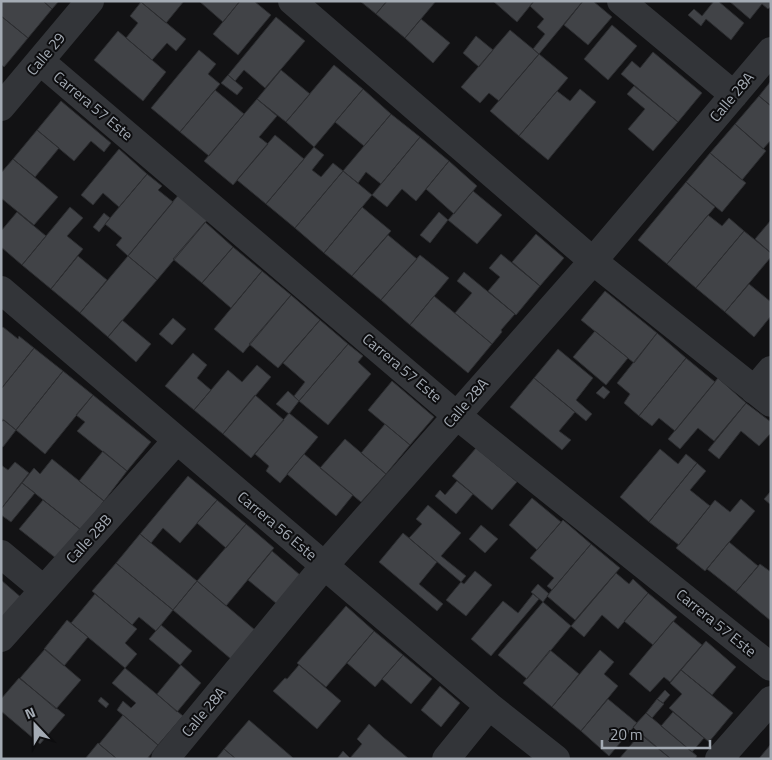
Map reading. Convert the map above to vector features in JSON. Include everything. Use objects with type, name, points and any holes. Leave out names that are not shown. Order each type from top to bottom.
[{"type":"street","name":"Calle 29","points":[[1,107],[90,1]]},
{"type":"street","points":[[292,1],[592,260],[765,387]]},
{"type":"street","points":[[620,1],[734,95]]},
{"type":"street","name":"Calle 28A","points":[[165,759],[324,566],[592,260],[771,50]]},
{"type":"street","name":"Carrera 57 Este","points":[[40,61],[456,415],[771,667]]},
{"type":"street","name":"Carrera 56 Este","points":[[1,290],[489,706],[556,759]]},
{"type":"street","name":"Calle 28B","points":[[1,638],[177,440]]},
{"type":"street","points":[[1,554],[44,589]]},
{"type":"street","points":[[720,759],[771,700]]},
{"type":"street","points":[[446,759],[489,706]]},
{"type":"building","points":[[1,1],[43,1],[52,9],[28,38],[1,16]]},
{"type":"building","points":[[43,1],[59,1],[52,9]]},
{"type":"building","points":[[142,1],[184,1],[166,23]]},
{"type":"building","points":[[199,1],[240,1],[223,22]]},
{"type":"building","points":[[240,1],[254,1],[271,15],[238,55],[213,34]]},
{"type":"building","points":[[360,1],[387,1],[376,14]]},
{"type":"building","points":[[387,1],[436,1],[405,38],[376,14]]},
{"type":"building","points":[[493,1],[534,1],[517,22]]},
{"type":"building","points":[[534,1],[583,1],[539,54],[533,49],[545,34],[537,27],[544,19],[530,6]]},
{"type":"building","points":[[583,1],[593,1],[612,17],[588,45],[564,25]]},
{"type":"building","points":[[714,1],[718,1],[744,23],[731,40],[706,19],[701,26],[688,15],[694,9],[702,16]]},
{"type":"building","points":[[729,1],[771,1],[771,6],[768,9],[762,4],[750,19]]},
{"type":"building","points":[[141,2],[186,39],[176,51],[167,43],[152,60],[126,38],[138,23],[130,16]]},
{"type":"building","points":[[1,16],[28,38],[4,67],[1,64]]},
{"type":"building","points":[[276,17],[305,41],[265,88],[244,70],[235,81],[228,75]]},
{"type":"building","points":[[421,19],[450,43],[433,63],[405,38]]},
{"type":"building","points":[[612,25],[637,46],[608,80],[584,59]]},
{"type":"building","points":[[510,30],[539,54],[499,101],[489,93],[480,103],[461,87]]},
{"type":"building","points":[[118,31],[166,72],[143,101],[94,60]]},
{"type":"building","points":[[476,36],[493,50],[479,67],[463,53]]},
{"type":"building","points":[[199,50],[216,64],[208,74],[220,84],[180,132],[151,108]]},
{"type":"building","points":[[653,52],[702,93],[678,122],[621,74],[632,61],[640,68]]},
{"type":"building","points":[[539,54],[568,78],[519,136],[490,111]]},
{"type":"building","points":[[334,65],[363,89],[314,147],[286,122]]},
{"type":"building","points":[[281,70],[310,94],[286,122],[257,99]]},
{"type":"building","points":[[228,75],[243,88],[237,95],[221,83]]},
{"type":"building","points":[[771,81],[771,106],[759,96]]},
{"type":"building","points":[[634,86],[678,122],[653,151],[628,129],[645,109],[627,94]]},
{"type":"building","points":[[363,89],[391,114],[364,146],[335,122]]},
{"type":"building","points":[[580,89],[596,102],[548,160],[519,136],[557,91],[570,101]]},
{"type":"building","points":[[215,90],[244,114],[209,156],[180,132]]},
{"type":"building","points":[[759,96],[771,106],[771,140],[763,149],[735,124]]},
{"type":"building","points":[[257,99],[277,116],[259,137],[268,144],[233,185],[204,161]]},
{"type":"building","points":[[61,101],[111,143],[104,152],[91,141],[74,161],[37,130]]},
{"type":"building","points":[[391,114],[420,137],[381,184],[366,172],[358,183],[343,171]]},
{"type":"building","points":[[735,124],[766,151],[742,180],[710,153]]},
{"type":"building","points":[[37,130],[59,148],[35,177],[13,159]]},
{"type":"building","points":[[275,135],[304,159],[266,204],[237,180]]},
{"type":"building","points":[[420,137],[449,161],[416,201],[402,189],[387,207],[372,195]]},
{"type":"building","points":[[314,147],[324,155],[312,170],[321,177],[333,163],[343,171],[295,228],[266,204]]},
{"type":"building","points":[[119,149],[147,174],[119,207],[103,193],[93,205],[81,195]]},
{"type":"building","points":[[710,153],[746,183],[722,212],[686,182]]},
{"type":"building","points":[[13,159],[58,197],[34,225],[1,198],[1,173]]},
{"type":"building","points":[[449,161],[477,186],[454,214],[426,189]]},
{"type":"building","points":[[343,171],[372,195],[324,253],[295,228]]},
{"type":"building","points":[[147,174],[162,186],[158,190],[173,202],[128,256],[116,245],[122,238],[105,224]]},
{"type":"building","points":[[686,182],[715,207],[667,264],[638,240]]},
{"type":"building","points":[[473,191],[502,215],[477,244],[448,220]]},
{"type":"building","points":[[180,193],[209,218],[157,280],[128,256]]},
{"type":"building","points":[[70,207],[83,218],[67,236],[83,249],[51,289],[22,265]]},
{"type":"building","points":[[362,207],[391,231],[352,276],[324,253]]},
{"type":"building","points":[[17,212],[46,236],[22,265],[1,247],[1,231]]},
{"type":"building","points":[[439,212],[448,220],[430,243],[420,235]]},
{"type":"building","points":[[104,213],[110,218],[99,232],[93,227]]},
{"type":"building","points":[[708,215],[722,226],[729,218],[744,231],[696,288],[667,264]]},
{"type":"building","points":[[771,220],[771,253],[755,239]]},
{"type":"building","points":[[205,222],[233,247],[202,283],[173,259]]},
{"type":"building","points":[[744,231],[771,253],[771,257],[725,312],[696,288]]},
{"type":"building","points":[[536,234],[564,258],[540,286],[512,262]]},
{"type":"building","points":[[388,235],[417,259],[381,300],[352,276]]},
{"type":"building","points":[[233,247],[262,271],[231,308],[202,283]]},
{"type":"building","points":[[501,254],[540,286],[516,315],[488,291],[500,277],[489,268]]},
{"type":"building","points":[[420,255],[449,278],[410,325],[381,300]]},
{"type":"building","points":[[78,256],[107,280],[80,313],[51,289]]},
{"type":"building","points":[[128,256],[157,280],[108,337],[80,313]]},
{"type":"building","points":[[262,271],[291,295],[243,353],[214,329]]},
{"type":"building","points":[[464,272],[515,314],[492,344],[455,313],[472,293],[457,281]]},
{"type":"building","points":[[749,284],[771,302],[771,316],[754,337],[725,312]]},
{"type":"building","points":[[605,291],[657,333],[634,363],[581,320]]},
{"type":"building","points":[[291,295],[320,320],[278,368],[249,344]]},
{"type":"building","points":[[434,296],[492,344],[468,373],[410,325]]},
{"type":"building","points":[[173,318],[186,329],[172,345],[159,334]]},
{"type":"building","points":[[122,320],[151,344],[136,362],[108,337]]},
{"type":"building","points":[[320,320],[348,344],[299,401],[294,396],[305,382],[283,363]]},
{"type":"building","points":[[3,327],[18,339],[19,336],[34,348],[1,389],[1,329]]},
{"type":"building","points":[[595,331],[628,358],[606,385],[573,357]]},
{"type":"building","points":[[657,333],[686,358],[639,416],[624,403],[630,394],[617,383]]},
{"type":"building","points":[[348,344],[363,356],[358,362],[371,374],[328,425],[299,401]]},
{"type":"building","points":[[34,348],[63,371],[16,430],[1,418],[1,389]]},
{"type":"building","points":[[558,349],[593,378],[576,400],[592,414],[586,421],[534,378]]},
{"type":"building","points":[[193,353],[207,365],[197,378],[211,390],[194,410],[165,386]]},
{"type":"building","points":[[686,358],[715,382],[675,431],[659,418],[652,426],[639,416]]},
{"type":"building","points":[[257,365],[271,377],[223,434],[194,410],[228,370],[242,382]]},
{"type":"building","points":[[63,371],[93,395],[45,454],[16,430]]},
{"type":"building","points":[[534,378],[575,412],[559,431],[571,440],[562,450],[510,407]]},
{"type":"building","points":[[718,378],[746,403],[714,441],[698,428],[680,449],[668,439]]},
{"type":"building","points":[[392,381],[434,417],[410,445],[368,410]]},
{"type":"building","points":[[603,386],[610,392],[604,399],[596,393]]},
{"type":"building","points":[[288,391],[299,401],[289,414],[276,404]]},
{"type":"building","points":[[93,395],[151,442],[127,471],[77,431],[85,422],[76,415]]},
{"type":"building","points":[[255,395],[284,420],[251,458],[223,434]]},
{"type":"building","points":[[746,403],[771,422],[771,433],[759,446],[741,431],[719,459],[708,450]]},
{"type":"building","points":[[289,413],[318,437],[280,483],[266,471],[269,466],[255,454]]},
{"type":"building","points":[[4,420],[16,430],[3,447],[1,446],[1,423]]},
{"type":"building","points":[[385,424],[410,445],[386,474],[361,453]]},
{"type":"building","points":[[345,439],[386,474],[361,502],[320,468]]},
{"type":"building","points":[[476,448],[517,482],[492,510],[452,476]]},
{"type":"building","points":[[660,449],[678,464],[686,454],[697,463],[649,522],[620,497]]},
{"type":"building","points":[[103,451],[127,471],[104,501],[79,481]]},
{"type":"building","points":[[304,454],[353,495],[336,516],[287,474]]},
{"type":"building","points":[[52,459],[104,501],[81,530],[22,483],[34,468],[40,474]]},
{"type":"building","points":[[15,462],[29,473],[1,509],[1,465],[8,470]]},
{"type":"building","points":[[697,463],[706,471],[690,490],[710,506],[679,545],[649,522]]},
{"type":"building","points":[[188,476],[217,500],[180,543],[163,528],[151,543],[140,534]]},
{"type":"building","points":[[457,481],[473,494],[456,514],[435,496],[440,490],[445,495]]},
{"type":"building","points":[[22,483],[35,493],[11,522],[1,515],[1,509]]},
{"type":"building","points":[[771,491],[771,505],[764,499]]},
{"type":"building","points":[[532,498],[561,522],[537,550],[509,525]]},
{"type":"building","points":[[741,499],[755,511],[705,571],[676,548],[715,500],[730,512]]},
{"type":"building","points":[[43,500],[81,530],[57,559],[19,529]]},
{"type":"building","points":[[217,500],[246,524],[226,548],[197,523]]},
{"type":"building","points":[[428,505],[461,533],[441,556],[466,576],[461,582],[409,538],[422,524],[416,519]]},
{"type":"building","points":[[563,520],[591,544],[552,590],[547,586],[554,578],[530,558]]},
{"type":"building","points":[[246,524],[274,548],[226,606],[197,581]]},
{"type":"building","points":[[481,525],[498,539],[485,553],[469,539]]},
{"type":"building","points":[[403,533],[437,562],[419,584],[443,604],[437,611],[379,562]]},
{"type":"building","points":[[140,534],[197,581],[173,610],[116,563]]},
{"type":"building","points":[[729,542],[758,566],[736,592],[707,569]]},
{"type":"building","points":[[591,544],[620,568],[575,620],[547,596]]},
{"type":"building","points":[[272,551],[300,575],[277,604],[248,580]]},
{"type":"building","points":[[116,563],[173,610],[156,631],[139,617],[132,625],[92,591]]},
{"type":"building","points":[[760,564],[771,572],[771,621],[736,592]]},
{"type":"building","points":[[475,571],[492,585],[466,616],[446,600],[461,582],[464,584]]},
{"type":"building","points":[[616,573],[629,584],[633,579],[648,593],[618,629],[602,615],[584,637],[571,626]]},
{"type":"building","points":[[1,580],[23,599],[1,625]]},
{"type":"building","points":[[197,581],[255,630],[231,659],[173,610]]},
{"type":"building","points":[[538,584],[549,594],[543,602],[531,592]]},
{"type":"building","points":[[648,593],[677,617],[653,645],[624,621]]},
{"type":"building","points":[[95,594],[137,629],[125,643],[137,654],[125,668],[71,623]]},
{"type":"building","points":[[533,594],[539,599],[491,656],[471,639],[503,601],[518,613]]},
{"type":"building","points":[[543,602],[571,626],[527,679],[498,655]]},
{"type":"building","points":[[346,606],[374,631],[326,687],[297,663]]},
{"type":"building","points":[[67,620],[88,637],[64,666],[44,649]]},
{"type":"building","points":[[673,621],[702,645],[670,682],[664,677],[650,692],[629,674]]},
{"type":"building","points":[[161,625],[192,651],[180,665],[149,639]]},
{"type":"building","points":[[374,631],[403,655],[375,687],[347,663]]},
{"type":"building","points":[[706,641],[736,667],[712,695],[681,670]]},
{"type":"building","points":[[45,649],[81,680],[56,709],[20,678]]},
{"type":"building","points":[[550,650],[579,674],[552,707],[523,683]]},
{"type":"building","points":[[600,650],[614,662],[604,674],[618,686],[581,731],[552,707]]},
{"type":"building","points":[[403,655],[432,679],[411,704],[382,679]]},
{"type":"building","points":[[181,665],[201,683],[177,712],[157,694]]},
{"type":"building","points":[[299,665],[341,701],[317,729],[273,691]]},
{"type":"building","points":[[125,668],[183,716],[158,745],[117,710],[123,701],[131,708],[136,703],[112,683]]},
{"type":"building","points":[[681,670],[733,713],[709,742],[669,708],[682,694],[670,683]]},
{"type":"building","points":[[19,678],[65,715],[40,744],[1,711],[1,699]]},
{"type":"building","points":[[440,686],[460,703],[441,727],[421,710]]},
{"type":"building","points":[[665,690],[670,695],[663,703],[657,699]]},
{"type":"building","points":[[101,697],[109,704],[106,708],[98,701]]},
{"type":"building","points":[[608,699],[637,723],[609,756],[581,731]]},
{"type":"building","points":[[657,699],[664,704],[652,718],[646,713]]},
{"type":"building","points":[[673,712],[704,738],[692,752],[661,726]]},
{"type":"building","points":[[646,713],[697,756],[695,759],[671,759],[640,734],[633,727]]},
{"type":"building","points":[[123,715],[158,745],[147,759],[117,759],[99,744]]},
{"type":"building","points":[[249,720],[293,759],[236,759],[224,749]]},
{"type":"building","points":[[369,724],[409,759],[350,758],[362,744],[357,739]]},
{"type":"building","points":[[640,734],[645,737],[671,759],[619,759]]},
{"type":"building","points":[[98,743],[110,753],[117,759],[85,759]]},
{"type":"building","points":[[771,744],[771,759],[759,759],[761,756]]},
{"type":"building","points":[[224,749],[236,759],[216,759]]},
{"type":"building","points":[[343,751],[351,759],[337,759]]}]
